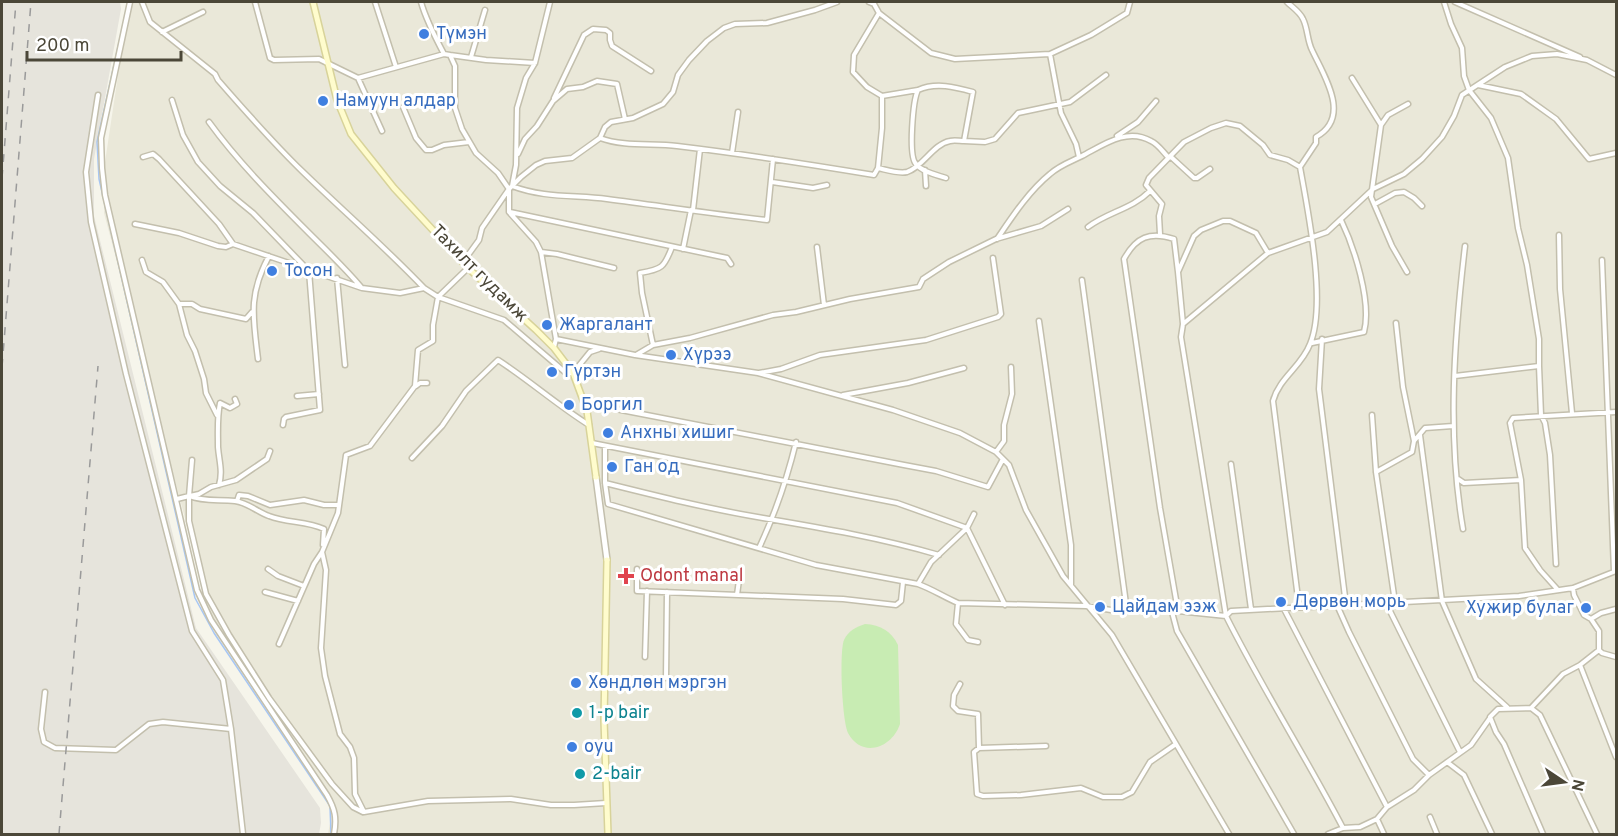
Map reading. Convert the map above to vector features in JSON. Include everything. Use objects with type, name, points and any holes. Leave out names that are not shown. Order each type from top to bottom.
[{"type":"main road","name":"Тахилт гудамж","points":[[313,2],[337,100],[351,134],[394,188],[468,268],[554,348],[573,373],[585,403],[596,477]]},
{"type":"main road","points":[[607,560],[604,720],[608,834]]},
{"type":"street","points":[[130,2],[101,138],[105,195],[200,599],[335,809],[337,822],[334,834]]},
{"type":"street","points":[[142,2],[150,22],[215,74],[262,131],[392,254],[424,288],[438,297],[504,320],[564,373],[573,373],[590,352],[600,348]]},
{"type":"street","points":[[255,2],[270,58],[274,60],[319,59],[358,78],[382,131]]},
{"type":"street","points":[[375,2],[396,67]]},
{"type":"street","points":[[421,2],[424,14],[444,54]]},
{"type":"street","points":[[550,2],[540,34],[535,63],[526,78],[517,108],[516,157],[510,212],[536,242],[541,252],[556,339],[554,348]]},
{"type":"street","points":[[814,2],[814,10]]},
{"type":"street","points":[[463,262],[479,240],[482,228],[511,187],[536,165],[545,161],[572,158],[600,138],[605,127],[611,122],[633,118],[663,104],[673,92],[678,75],[689,60],[707,41],[724,28],[735,24],[767,23],[837,2]]},
{"type":"street","points":[[869,2],[874,4],[879,13],[931,53],[955,59],[1050,54],[1090,35],[1127,13],[1130,2]]},
{"type":"street","points":[[1287,2],[1302,16],[1307,39],[1329,83],[1333,102],[1332,123],[1316,137],[1316,144],[1300,167],[1317,289],[1316,316],[1311,344],[1275,390],[1272,401],[1299,606]]},
{"type":"street","points":[[1444,2],[1461,48],[1464,76],[1469,90],[1491,118],[1509,158],[1518,228],[1527,265],[1539,339],[1541,415],[1545,423],[1550,455],[1556,564]]},
{"type":"street","points":[[1455,2],[1494,17],[1617,75]]},
{"type":"street","points":[[471,57],[485,10]]},
{"type":"street","points":[[162,32],[203,12]]},
{"type":"street","points":[[879,13],[854,55],[853,72],[867,87],[882,96],[918,90],[927,86],[953,86],[973,92],[964,141]]},
{"type":"street","points":[[516,157],[525,139],[537,126],[549,106],[584,35],[593,29],[606,30],[610,33],[612,46],[651,71]]},
{"type":"street","points":[[358,78],[444,54],[486,60],[535,63]]},
{"type":"street","points":[[1050,54],[1061,113],[1076,144],[1079,157]]},
{"type":"street","points":[[1183,324],[1268,253],[1327,232],[1373,189],[1404,174],[1422,159],[1442,137],[1454,116],[1462,95],[1478,84],[1505,67],[1532,56],[1557,54],[1587,60]]},
{"type":"street","points":[[450,55],[455,66],[455,108],[462,129],[476,153],[511,187],[540,193],[607,198],[767,220],[773,159]]},
{"type":"street","points":[[878,168],[908,172],[948,141],[985,142],[995,139],[1018,113],[1070,102],[1106,75]]},
{"type":"street","points":[[1352,78],[1381,125]]},
{"type":"street","points":[[549,106],[567,89],[583,87],[597,81],[611,82],[617,84],[626,119]]},
{"type":"street","points":[[1478,84],[1521,94],[1556,119],[1589,159],[1617,153]]},
{"type":"street","points":[[918,90],[915,95],[912,124],[913,160],[916,165],[946,178]]},
{"type":"street","points":[[98,94],[86,172],[91,222],[126,374],[192,631],[223,680],[243,834]]},
{"type":"street","points":[[600,138],[612,142],[671,145],[732,153],[874,175],[878,168],[882,96]]},
{"type":"street","points":[[172,100],[183,135],[198,162],[220,186],[253,213],[309,271],[320,410],[286,417],[283,425]]},
{"type":"street","points":[[996,239],[1017,210],[1048,175],[1066,162],[1125,132],[1138,122],[1156,101]]},
{"type":"street","points":[[1407,272],[1392,246],[1371,197],[1381,125],[1388,115],[1408,104]]},
{"type":"street","points":[[403,107],[416,138],[426,150],[470,142]]},
{"type":"street","points":[[732,153],[738,112]]},
{"type":"street","points":[[209,122],[227,147],[284,208],[347,269],[362,288]]},
{"type":"street","points":[[1160,234],[1162,204],[1146,185],[1149,178],[1184,142],[1211,128],[1226,123],[1240,126],[1263,145],[1270,155],[1288,160],[1300,167]]},
{"type":"street","points":[[1110,140],[1135,136],[1151,141],[1194,178],[1210,169]]},
{"type":"street","points":[[683,249],[692,210],[700,149]]},
{"type":"street","points":[[143,157],[153,154],[159,159],[219,224],[233,244],[362,288],[400,293],[424,288]]},
{"type":"street","points":[[926,170],[926,186]]},
{"type":"street","points":[[771,182],[813,188],[827,185]]},
{"type":"street","points":[[1088,227],[1109,214],[1132,206],[1150,192]]},
{"type":"street","points":[[1375,204],[1395,193],[1404,192],[1422,206]]},
{"type":"street","points":[[635,356],[653,345],[690,338],[773,315],[919,287],[923,279],[949,262],[996,239],[1041,226],[1068,210]]},
{"type":"street","points":[[510,212],[728,258],[730,264]]},
{"type":"street","points":[[1311,344],[1323,339],[1364,332],[1364,298],[1357,262],[1341,220]]},
{"type":"street","points":[[1178,272],[1194,236],[1201,230],[1223,221],[1230,221],[1256,232],[1268,253]]},
{"type":"street","points":[[135,224],[179,233],[218,246],[226,247],[233,244]]},
{"type":"street","points":[[1178,612],[1160,508],[1124,259],[1132,245],[1152,234],[1174,238],[1183,324],[1180,337],[1226,616],[1343,828]]},
{"type":"street","points":[[1559,235],[1560,289],[1572,413]]},
{"type":"street","points":[[1463,529],[1453,426],[1459,298],[1465,246]]},
{"type":"street","points":[[817,247],[824,305]]},
{"type":"street","points":[[653,345],[640,273],[660,269],[666,263],[672,248]]},
{"type":"street","points":[[541,252],[614,268]]},
{"type":"street","points":[[258,359],[252,312],[259,274],[269,256]]},
{"type":"street","points":[[758,373],[781,369],[820,355],[926,340],[998,318],[1001,314],[999,289],[993,258]]},
{"type":"street","points":[[142,260],[146,272],[163,282],[179,304],[187,335],[204,379],[206,393],[217,415]]},
{"type":"street","points":[[605,446],[605,483],[608,504],[816,566],[918,584],[933,589],[943,597],[958,603],[1086,606],[1127,611],[1226,616],[1231,611],[1251,609],[1519,596],[1573,588],[1615,571],[1602,260]]},
{"type":"street","points":[[415,386],[418,350],[433,341],[433,325],[438,297],[468,268]]},
{"type":"street","points":[[337,278],[345,365]]},
{"type":"street","points":[[1082,280],[1127,611]]},
{"type":"street","points":[[179,304],[192,304],[200,309],[246,319],[252,312]]},
{"type":"street","points":[[1039,321],[1071,545],[1071,585]]},
{"type":"street","points":[[1376,472],[1412,452],[1414,441],[1403,387],[1396,323]]},
{"type":"street","points":[[556,339],[635,356],[758,373],[893,410],[960,433],[996,452],[1009,465],[1026,510],[1062,576],[1112,635],[1229,834]]},
{"type":"street","points":[[1323,339],[1319,389],[1346,605]]},
{"type":"street","points":[[411,458],[442,426],[466,391],[498,360],[524,377],[562,408],[589,425]]},
{"type":"street","points":[[1455,376],[1539,366]]},
{"type":"street","points":[[996,452],[1004,441],[1004,424],[1012,394],[1011,367]]},
{"type":"street","points":[[839,396],[916,381],[964,368]]},
{"type":"street","points":[[279,644],[338,513],[346,455],[370,446],[415,386],[427,383]]},
{"type":"street","points":[[297,396],[319,394]]},
{"type":"street","points":[[219,485],[222,470],[218,447],[217,415],[220,403],[230,408],[234,407],[237,404],[235,399]]},
{"type":"street","points":[[585,403],[796,442],[936,471],[988,487],[1003,459]]},
{"type":"street","points":[[1558,590],[1525,548],[1521,480],[1510,423],[1513,418],[1541,415],[1617,412]]},
{"type":"street","points":[[1372,415],[1376,472],[1395,602]]},
{"type":"street","points":[[1414,441],[1425,428],[1453,426]]},
{"type":"street","points":[[1420,435],[1442,601],[1476,679],[1508,707]]},
{"type":"street","points":[[759,548],[787,481],[796,442]]},
{"type":"street","points":[[592,443],[897,503],[967,528],[1006,605]]},
{"type":"street","points":[[177,499],[242,477],[267,459],[270,451]]},
{"type":"street","points":[[192,460],[189,521],[206,594],[269,698],[332,784],[353,807],[364,812],[428,801],[511,799],[551,805],[606,803]]},
{"type":"street","points":[[1231,464],[1251,609]]},
{"type":"street","name":"Тахилт гудамж","points":[[596,477],[607,560]]},
{"type":"street","points":[[1458,479],[1464,483],[1521,480]]},
{"type":"street","points":[[605,483],[682,501],[902,544],[939,555]]},
{"type":"street","points":[[237,501],[239,495],[248,496],[270,505],[304,500],[324,505],[339,505]]},
{"type":"street","points":[[189,496],[207,501],[245,503],[271,517],[316,525],[324,530],[322,552],[326,570],[321,648],[325,676],[340,734],[350,747],[354,758],[354,794],[364,812]]},
{"type":"street","points":[[918,584],[931,562],[967,528],[974,514]]},
{"type":"street","points":[[268,569],[278,576],[304,586]]},
{"type":"street","points":[[637,569],[636,591],[843,599],[896,605],[901,601],[903,582]]},
{"type":"street","points":[[728,577],[739,580],[737,595]]},
{"type":"street","points":[[1573,588],[1584,615],[1591,619],[1599,631],[1599,650]]},
{"type":"street","points":[[645,657],[647,591]]},
{"type":"street","points":[[265,592],[298,601]]},
{"type":"street","points":[[666,678],[667,592]]},
{"type":"street","points":[[958,603],[956,624],[968,640],[978,642]]},
{"type":"street","points":[[1386,603],[1460,752]]},
{"type":"street","points":[[1337,605],[1413,759],[1429,775]]},
{"type":"street","points":[[1283,607],[1387,807]]},
{"type":"street","points":[[1591,619],[1601,613],[1617,609]]},
{"type":"street","points":[[1172,612],[1177,631],[1294,834]]},
{"type":"street","points":[[1599,650],[1617,657]]},
{"type":"street","points":[[1531,708],[1563,674],[1580,665],[1599,650]]},
{"type":"street","points":[[1580,665],[1617,757]]},
{"type":"street","points":[[960,684],[954,695],[954,706],[958,711],[978,714],[979,748]]},
{"type":"street","points":[[45,692],[41,729],[44,742],[55,748],[116,750],[149,724],[163,722],[231,729]]},
{"type":"street","points":[[1329,834],[1343,828],[1360,827],[1377,819],[1387,807],[1414,790],[1429,775],[1471,745],[1491,714],[1498,709],[1508,707],[1531,708],[1540,715],[1597,834]]},
{"type":"street","points":[[1490,717],[1543,834]]},
{"type":"street","points":[[1046,746],[979,748],[974,752],[977,794],[982,796],[1021,795],[1081,788],[1103,797],[1122,797],[1132,792],[1150,762],[1176,744]]},
{"type":"street","points":[[1447,762],[1464,775],[1492,834]]},
{"type":"street","points":[[1430,817],[1437,834]]},
{"type":"street","points":[[1377,819],[1384,834]]},
{"type":"shaded area","points":[[2,2],[120,2],[121,9],[94,159],[94,216],[196,628],[320,808],[319,834],[2,834]]},
{"type":"shaded area","points":[[129,2],[1616,2],[1616,834],[328,834],[333,807],[212,620],[104,213],[105,162]]},
{"type":"green space","points":[[865,624],[885,630],[898,645],[900,724],[896,732],[884,744],[868,748],[854,741],[848,733],[842,686],[844,640],[858,626]]},
{"type":"waterway","points":[[128,2],[97,142],[99,179],[195,598],[214,633],[330,806],[331,834]]},
{"type":"railway","points":[[2,178],[16,2]]},
{"type":"railway","points":[[2,367],[31,2]]},
{"type":"railway","points":[[59,834],[98,366]]},
{"type":"place","name":"Түмэн","points":[[424,34]]},
{"type":"place","name":"Намуун алдар","points":[[323,101]]},
{"type":"place","name":"Тосон","points":[[272,271]]},
{"type":"place","name":"Жаргалант","points":[[547,325]]},
{"type":"place","name":"Хүрээ","points":[[671,355]]},
{"type":"place","name":"Гүртэн","points":[[552,372]]},
{"type":"place","name":"Боргил","points":[[569,405]]},
{"type":"place","name":"Анхны хишиг","points":[[608,433]]},
{"type":"place","name":"Ган од","points":[[612,467]]},
{"type":"place","name":"Odont manal","points":[[626,576]]},
{"type":"place","name":"Дөрвөн морь","points":[[1281,602]]},
{"type":"place","name":"Цайдам ээж","points":[[1100,607]]},
{"type":"place","name":"Хужир булаг","points":[[1586,608]]},
{"type":"place","name":"Хөндлөн мэргэн","points":[[576,683]]},
{"type":"place","name":"1-p bair","points":[[577,713]]},
{"type":"place","name":"oyu","points":[[572,747]]},
{"type":"place","name":"2-bair","points":[[580,774]]}]
